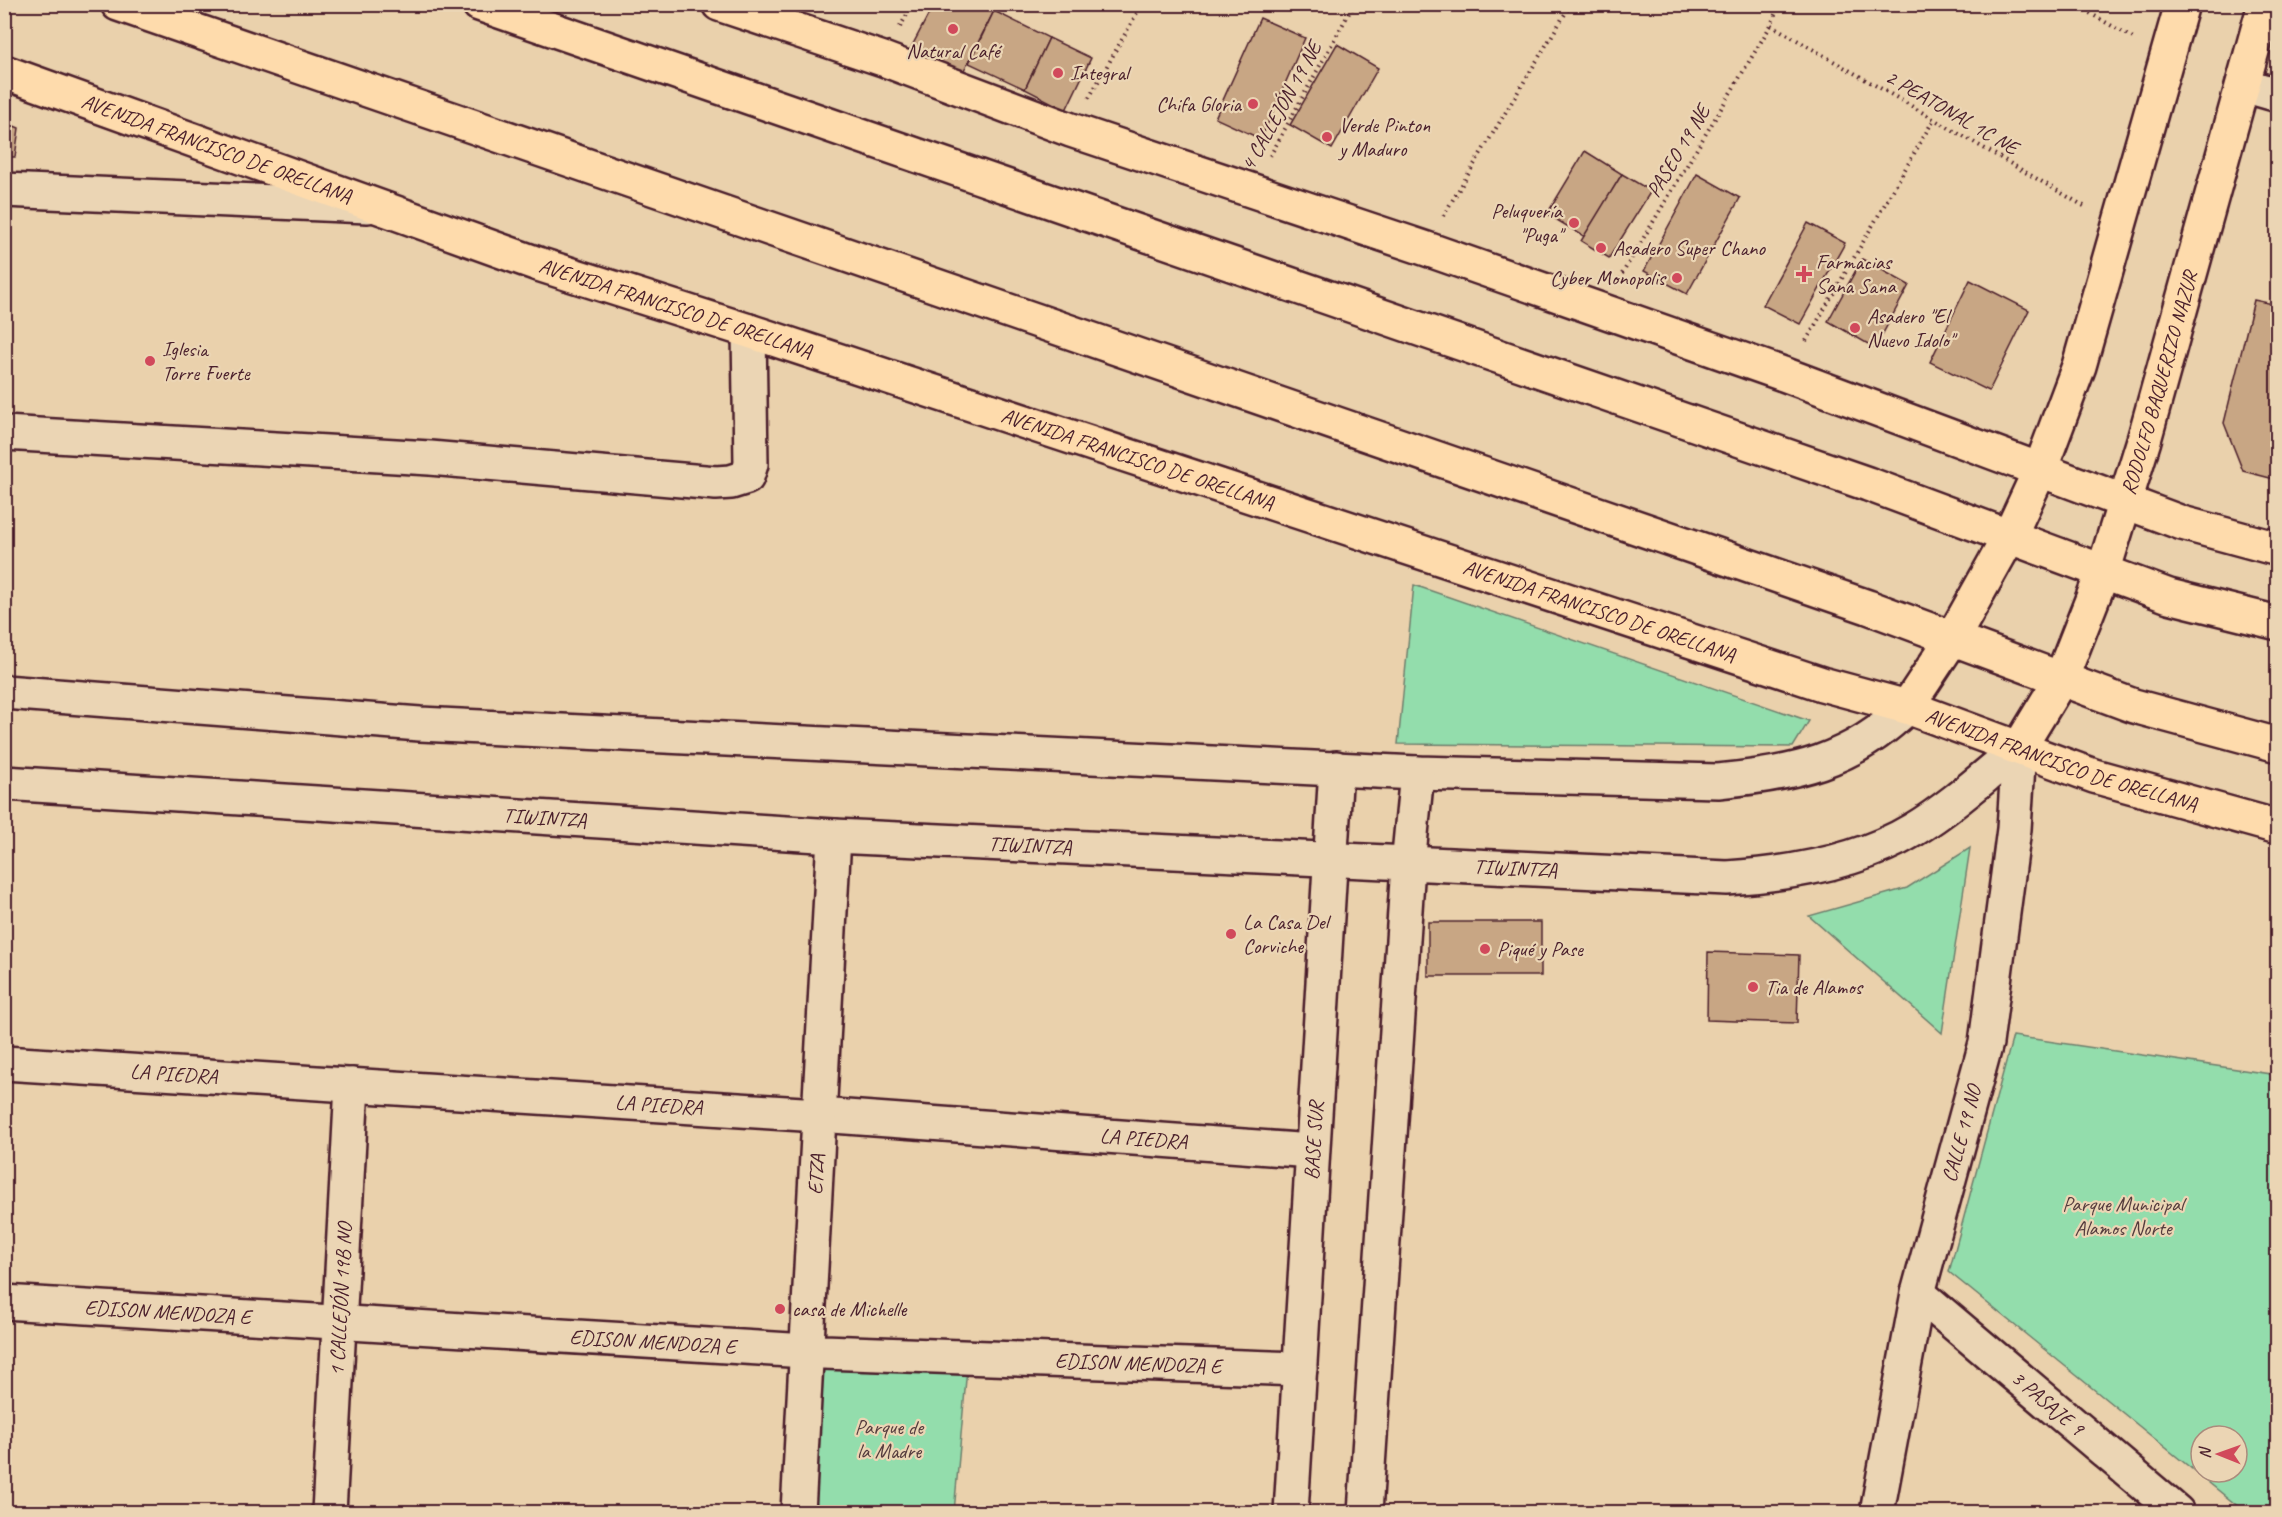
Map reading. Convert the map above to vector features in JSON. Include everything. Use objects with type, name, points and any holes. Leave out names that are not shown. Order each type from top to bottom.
[{"type":"main road","points":[[118,4],[1857,603],[2134,706],[2277,745]]},
{"type":"main road","points":[[478,4],[1868,484],[2169,596],[2277,623]]},
{"type":"main road","points":[[719,4],[883,60],[1071,130],[1424,248],[1786,375],[2182,523],[2277,549]]},
{"type":"main road","points":[[1906,707],[1953,639],[2009,537],[2040,470],[2079,366],[2182,4]]},
{"type":"main road","name":"RODOLFO BAQUERIZO NAZUR","points":[[2019,748],[2061,679],[2103,572],[2126,503],[2265,4]]},
{"type":"main road","name":"AVENIDA FRANCISCO DE ORELLANA","points":[[4,72],[537,264],[749,331],[1799,677],[1906,707],[2094,776],[2277,827]]},
{"type":"street","points":[[2244,85],[2277,95]]},
{"type":"street","points":[[4,190],[377,207]]},
{"type":"street","points":[[4,433],[430,458],[716,483],[731,482],[747,477],[751,464],[749,331]]},
{"type":"street","points":[[4,692],[420,724],[1417,773],[1718,781],[1762,777],[1808,767],[1839,756],[1889,725],[1906,707]]},
{"type":"street","name":"TIWINTZA","points":[[4,783],[834,836],[1727,878],[1781,874],[1835,860],[1912,831],[1949,806],[2019,748]]},
{"type":"street","name":"CALLE 19 NO","points":[[1878,1512],[1918,1293],[1986,1043],[2013,836],[2019,748]]},
{"type":"street","name":"BASE SUR","points":[[1291,1512],[1336,768]]},
{"type":"street","points":[[1365,1512],[1408,864],[1417,773]]},
{"type":"street","name":"ETZA","points":[[798,1512],[834,836]]},
{"type":"street","name":"LA PIEDRA","points":[[4,1063],[819,1115],[1312,1151]]},
{"type":"street","name":"1 CALLEJÓN 19B NO","points":[[329,1512],[352,1085]]},
{"type":"street","name":"3 PASAJE 9","points":[[1918,1293],[2177,1512]]},
{"type":"street","name":"EDISON MENDOZA E","points":[[4,1302],[807,1351],[1300,1369]]},
{"type":"path","points":[[1071,130],[1142,4]]},
{"type":"path","name":"4 CALLEJÓN 19 NE","points":[[1251,191],[1354,4]]},
{"type":"path","points":[[1424,248],[1571,4]]},
{"type":"path","name":"PASEO 19 NE","points":[[1600,311],[1771,24],[1779,4]]},
{"type":"path","points":[[2074,4],[2167,57]]},
{"type":"path","name":"2 PEATONAL 1C NE","points":[[1771,24],[2119,226]]},
{"type":"path","points":[[1786,375],[1934,119]]},
{"type":"green space","points":[[1414,585],[1809,721],[1793,747],[1398,744]]},
{"type":"green space","points":[[1970,848],[1942,1033],[1809,916],[1907,888]]},
{"type":"green space","name":"Parque Municipal Alamos Norte","points":[[2013,1036],[2277,1075],[2277,1512],[2245,1512],[2210,1484],[2249,1484],[2249,1424],[2189,1424],[2189,1467],[1949,1272]]},
{"type":"green space","name":"Parque de la Madre","points":[[823,1352],[967,1368],[954,1512],[814,1512]]},
{"type":"building","name":"Natural Café","points":[[934,4],[982,4],[994,11],[962,74],[911,48]]},
{"type":"building","points":[[994,11],[1049,38],[1025,89],[969,63]]},
{"type":"building","points":[[1260,18],[1305,38],[1261,139],[1215,118]]},
{"type":"building","name":"Integral","points":[[1049,38],[1091,58],[1066,110],[1025,89]]},
{"type":"building","points":[[1337,44],[1378,68],[1332,149],[1290,125]]},
{"type":"building","points":[[4,122],[19,128],[15,157],[4,157]]},
{"type":"building","points":[[1585,151],[1622,174],[1585,237],[1547,214]]},
{"type":"building","points":[[1622,174],[1651,191],[1609,258],[1581,241]]},
{"type":"building","points":[[1697,174],[1740,198],[1687,294],[1644,271]]},
{"type":"building","name":"Farmacias Sana Sana","points":[[1808,223],[1845,243],[1800,324],[1763,305]]},
{"type":"building","points":[[1862,259],[1909,285],[1875,348],[1828,321]]},
{"type":"building","points":[[1970,280],[2029,310],[1989,391],[1930,362]]},
{"type":"building","points":[[2254,300],[2278,305],[2278,480],[2243,471],[2224,423]]},
{"type":"building","name":"Piqué y Pase","points":[[1428,922],[1541,922],[1541,976],[1428,976]]},
{"type":"building","name":"Tia de Alamos","points":[[1708,952],[1799,955],[1797,1023],[1707,1020]]},
{"type":"place","name":"Natural Café","points":[[953,29]]},
{"type":"place","name":"Integral","points":[[1058,73]]},
{"type":"place","name":"Chifa Gloria","points":[[1253,104]]},
{"type":"place","name":"Verde Pinton y Maduro","points":[[1327,137]]},
{"type":"place","name":"Peluquería \"Puga\"","points":[[1574,223]]},
{"type":"place","name":"Asadero Super Chano","points":[[1601,248]]},
{"type":"place","name":"Farmacias Sana Sana","points":[[1804,274]]},
{"type":"place","name":"Cyber Monopolis","points":[[1677,278]]},
{"type":"place","name":"Asadero \"El Nuevo Idolo\"","points":[[1855,328]]},
{"type":"place","name":"Iglesia Torre Fuerte","points":[[150,361]]},
{"type":"place","name":"La Casa Del Corviche","points":[[1231,934]]},
{"type":"place","name":"Piqué y Pase","points":[[1485,949]]},
{"type":"place","name":"Tia de Alamos","points":[[1753,987]]},
{"type":"place","name":"casa de Michelle","points":[[780,1309]]}]
